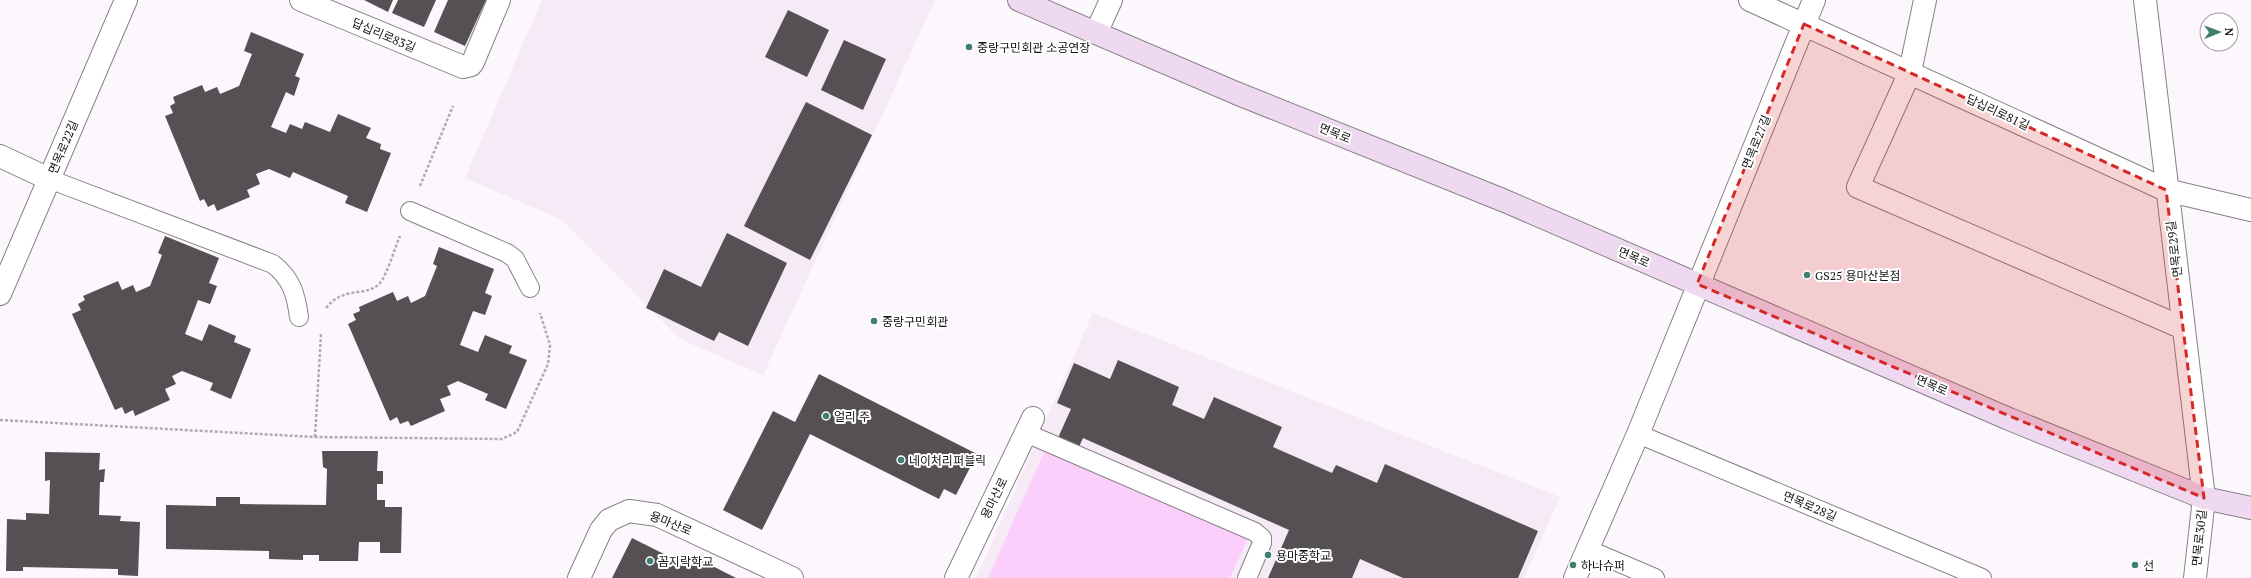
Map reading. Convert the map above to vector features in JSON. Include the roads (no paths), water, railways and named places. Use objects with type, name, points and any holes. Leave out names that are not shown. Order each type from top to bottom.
[{"type":"street","name":"면목로22길","points":[[0,294],[126,0]]},
{"type":"street","name":"답십리로83길","points":[[301,0],[460,66],[467,67],[473,62],[499,0]]},
{"type":"street","name":"면목로","points":[[1019,0],[1236,93],[1505,201],[2009,419],[2204,498],[2251,508]]},
{"type":"street","points":[[1096,33],[1111,0]]},
{"type":"street","name":"답십리로81길","points":[[1750,0],[2166,190],[2251,210]]},
{"type":"street","name":"면목로27길","points":[[1697,284],[1814,0]]},
{"type":"street","points":[[1925,0],[1910,72],[1858,187],[2183,328]]},
{"type":"street","name":"면목로29길","points":[[2145,0],[2166,190],[2204,498]]},
{"type":"street","points":[[0,156],[50,179]]},
{"type":"street","points":[[1575,578],[1638,434],[1697,284]]},
{"type":"street","name":"용마산로","points":[[956,578],[1029,426]]},
{"type":"street","name":"면목로30길","points":[[2195,578],[2204,498]]},
{"type":"street","name":"용마산로","points":[[579,578],[601,530],[609,520],[629,511],[657,515],[792,578]]},
{"type":"lane","points":[[50,179],[273,264],[284,273],[291,284],[296,296],[299,317]]},
{"type":"lane","points":[[410,211],[506,253],[515,259],[530,288]]},
{"type":"lane","points":[[1029,426],[1259,535],[1262,538],[1261,548],[1247,578]]},
{"type":"lane","name":"면목로28길","points":[[1638,434],[1982,578]]},
{"type":"lane","points":[[1587,549],[1655,578]]},
{"type":"place","name":"중랑구민회관 소공연장","points":[[969,47]]},
{"type":"place","name":"GS25 용마산본점","points":[[1807,275]]},
{"type":"place","name":"중랑구민회관","points":[[874,321]]},
{"type":"place","name":"얼리 주","points":[[826,416]]},
{"type":"place","name":"네이처리퍼블릭","points":[[901,460]]},
{"type":"place","name":"용마중학교","points":[[1268,555]]},
{"type":"place","name":"꼼지락학교","points":[[650,561]]},
{"type":"place","name":"하나슈퍼","points":[[1573,565]]},
{"type":"place","name":"선","points":[[2135,565]]}]
